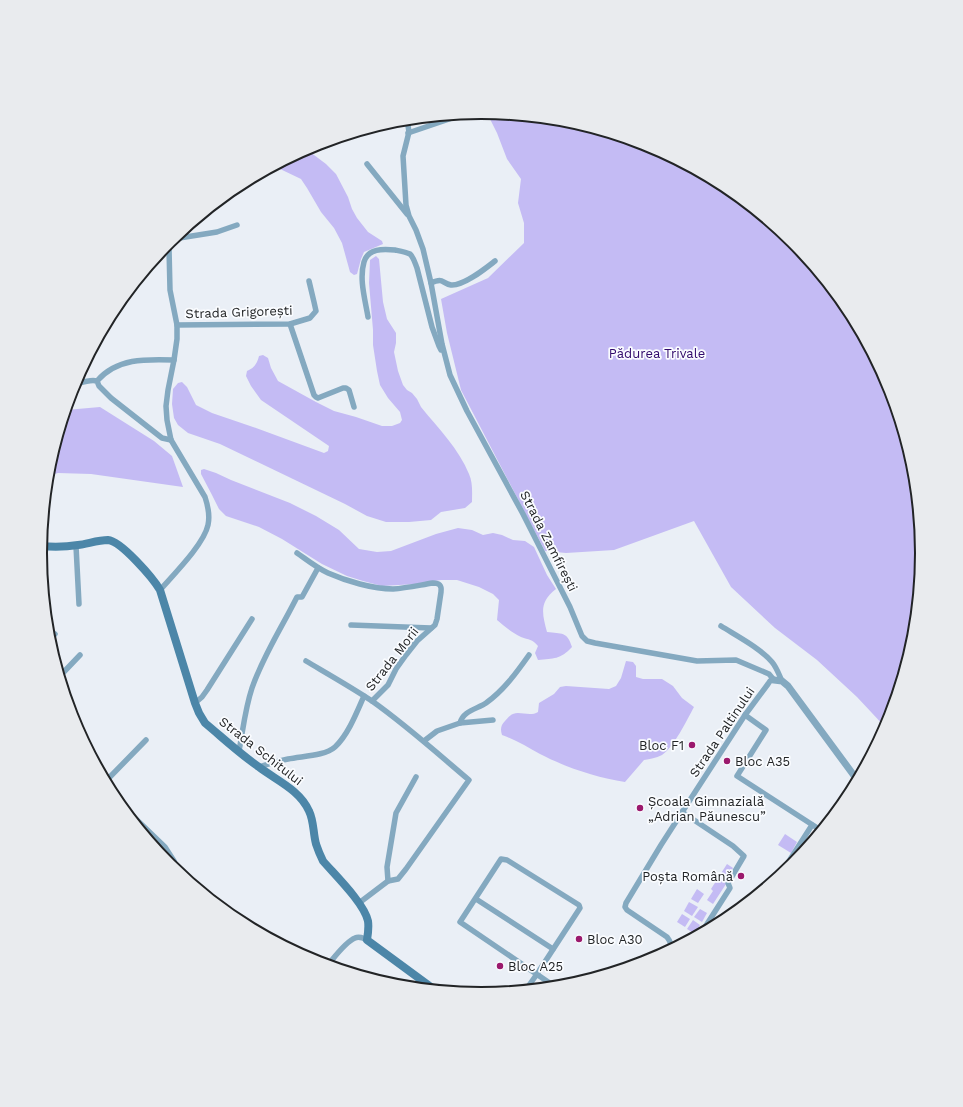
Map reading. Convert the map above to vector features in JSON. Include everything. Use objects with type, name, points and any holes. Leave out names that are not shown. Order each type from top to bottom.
[{"type":"main road","name":"Strada Schitului","points":[[47,546],[76,546],[103,541],[112,541],[125,550],[146,571],[160,590],[199,713],[205,722],[239,751],[258,767],[294,792],[303,801],[309,811],[313,824],[318,852],[323,861],[359,903],[368,921],[369,931],[367,940]]},
{"type":"main road","points":[[367,940],[427,984]]},
{"type":"street","points":[[408,133],[443,121]]},
{"type":"street","name":"Strada Zamfirești","points":[[407,126],[408,133],[404,156],[406,205],[423,249],[431,283],[444,355],[450,375],[467,411],[512,493],[563,593],[582,636],[595,643],[697,661],[736,660],[769,674],[774,680],[782,682]]},
{"type":"street","points":[[367,164],[409,216]]},
{"type":"street","points":[[184,237],[217,232],[236,225]]},
{"type":"street","points":[[368,317],[363,283],[364,261],[368,254],[375,250],[385,249],[410,254],[414,259],[417,268],[438,346],[444,355]]},
{"type":"street","name":"Strada Grigorești","points":[[160,590],[198,546],[205,535],[209,516],[205,497],[171,440],[167,420],[166,406],[177,339],[177,325],[170,290],[169,251]]},
{"type":"street","points":[[431,283],[436,280],[442,280],[450,285],[460,283],[484,270],[495,260]]},
{"type":"street","name":"Strada Grigorești","points":[[177,325],[290,324],[310,318],[316,311],[309,281]]},
{"type":"street","points":[[290,324],[314,395],[318,398],[343,388],[348,388],[354,406]]},
{"type":"street","points":[[97,381],[102,375],[121,364],[156,360],[174,360]]},
{"type":"street","points":[[82,382],[93,380],[97,381]]},
{"type":"street","points":[[97,381],[99,386],[111,398],[162,438],[171,440]]},
{"type":"street","points":[[76,546],[79,604]]},
{"type":"street","points":[[239,751],[243,722],[252,688],[263,663],[297,597],[302,597],[318,568],[297,553]]},
{"type":"street","name":"Strada Morii","points":[[318,568],[345,579],[380,588],[407,588],[433,583],[437,583],[442,588],[435,625],[417,641],[396,669],[388,685],[372,702]]},
{"type":"street","points":[[195,703],[207,690],[252,619]]},
{"type":"street","points":[[351,625],[431,628]]},
{"type":"street","points":[[721,626],[765,655],[772,662],[782,682],[788,686],[855,776]]},
{"type":"street","points":[[64,672],[80,655]]},
{"type":"street","points":[[460,723],[461,718],[465,714],[494,697],[517,673],[529,655]]},
{"type":"street","points":[[306,661],[364,696],[424,741],[469,780],[398,878],[388,881],[359,903]]},
{"type":"street","name":"Strada Paltinului","points":[[671,945],[667,937],[627,910],[625,906],[626,903],[661,845],[745,715],[770,681],[774,680]]},
{"type":"street","name":"Strada Morii","points":[[258,767],[287,759],[327,752],[335,747],[349,727],[364,696]]},
{"type":"street","points":[[745,715],[766,730],[737,776],[818,828]]},
{"type":"street","points":[[424,741],[437,731],[460,723],[493,720]]},
{"type":"street","points":[[109,778],[146,740]]},
{"type":"street","points":[[388,881],[387,867],[396,813],[416,777]]},
{"type":"street","points":[[682,812],[733,846],[744,856],[728,883],[730,888],[706,926]]},
{"type":"street","points":[[790,860],[812,825]]},
{"type":"street","points":[[145,828],[165,847],[174,861]]},
{"type":"street","points":[[529,985],[537,974],[580,908],[579,905],[507,860],[501,859],[460,922],[537,974],[549,982]]},
{"type":"street","points":[[476,899],[553,949]]},
{"type":"street","points":[[331,961],[349,942],[356,938],[367,940]]},
{"type":"green space","name":"Pădurea Trivale","points":[[490,119],[510,120],[566,127],[621,142],[674,164],[723,192],[768,227],[789,246],[808,267],[843,312],[871,361],[893,414],[908,469],[915,525],[915,582],[908,638],[893,693],[882,723],[857,697],[817,660],[775,628],[731,587],[694,521],[614,550],[566,553],[545,551],[461,390],[447,333],[441,299],[488,278],[524,243],[524,223],[518,203],[521,179],[507,159]]},
{"type":"green space","points":[[312,153],[336,174],[357,218],[368,232],[382,241],[383,244],[364,252],[357,274],[354,275],[350,272],[342,243],[334,228],[321,212],[301,179],[280,169]]},
{"type":"green space","points":[[376,256],[379,259],[383,302],[387,319],[396,333],[394,352],[403,385],[417,399],[421,407],[454,447],[465,465],[471,481],[472,502],[465,508],[441,512],[431,520],[386,522],[367,516],[220,444],[188,433],[178,425],[174,418],[172,404],[173,389],[178,383],[182,382],[187,387],[196,405],[212,413],[324,453],[328,451],[329,446],[261,400],[251,386],[246,376],[247,371],[252,369],[259,356],[263,355],[268,358],[271,368],[278,381],[334,411],[382,426],[392,426],[400,423],[402,420],[400,412],[388,398],[380,385],[373,345],[369,283],[370,260]]},
{"type":"green space","points":[[100,407],[154,441],[172,456],[183,487],[91,474],[54,474],[72,410]]},
{"type":"green space","points":[[204,469],[290,503],[316,516],[339,530],[359,549],[377,552],[391,551],[436,534],[458,528],[472,530],[483,535],[493,533],[513,540],[525,541],[534,547],[547,575],[556,589],[544,603],[543,613],[547,632],[563,634],[568,638],[572,647],[560,656],[538,660],[535,653],[538,646],[532,641],[514,634],[497,620],[499,600],[493,594],[479,587],[457,580],[441,580],[416,584],[382,586],[347,576],[322,564],[282,539],[259,527],[226,516],[219,509],[201,474],[201,470]]},
{"type":"green space","points":[[626,661],[633,662],[636,666],[636,677],[643,679],[662,679],[673,686],[682,698],[694,707],[680,733],[667,751],[660,756],[644,760],[625,782],[603,778],[570,768],[502,735],[502,726],[510,716],[516,713],[532,714],[538,712],[539,703],[554,694],[560,687],[566,686],[609,689],[616,686],[621,678]]},
{"type":"green space","points":[[785,834],[797,842],[791,853],[778,845]]},
{"type":"green space","points":[[727,864],[733,868],[725,882],[726,884],[713,904],[707,900],[713,891],[711,889]]},
{"type":"green space","points":[[697,889],[704,894],[698,903],[691,899]]},
{"type":"green space","points":[[689,902],[698,907],[692,916],[684,911]]},
{"type":"green space","points":[[700,909],[707,913],[702,922],[694,917]]},
{"type":"green space","points":[[682,914],[690,919],[685,927],[677,922]]},
{"type":"green space","points":[[693,920],[700,925],[696,931],[693,933],[687,929]]},
{"type":"place","name":"Bloc F1","points":[[692,745]]},
{"type":"place","name":"Bloc A35","points":[[727,761]]},
{"type":"place","name":"Școala Gimnazială „Adrian Păunescu”","points":[[640,808]]},
{"type":"place","name":"Poșta Română","points":[[741,876]]},
{"type":"place","name":"Bloc A30","points":[[579,939]]},
{"type":"place","name":"Bloc A25","points":[[500,966]]}]
